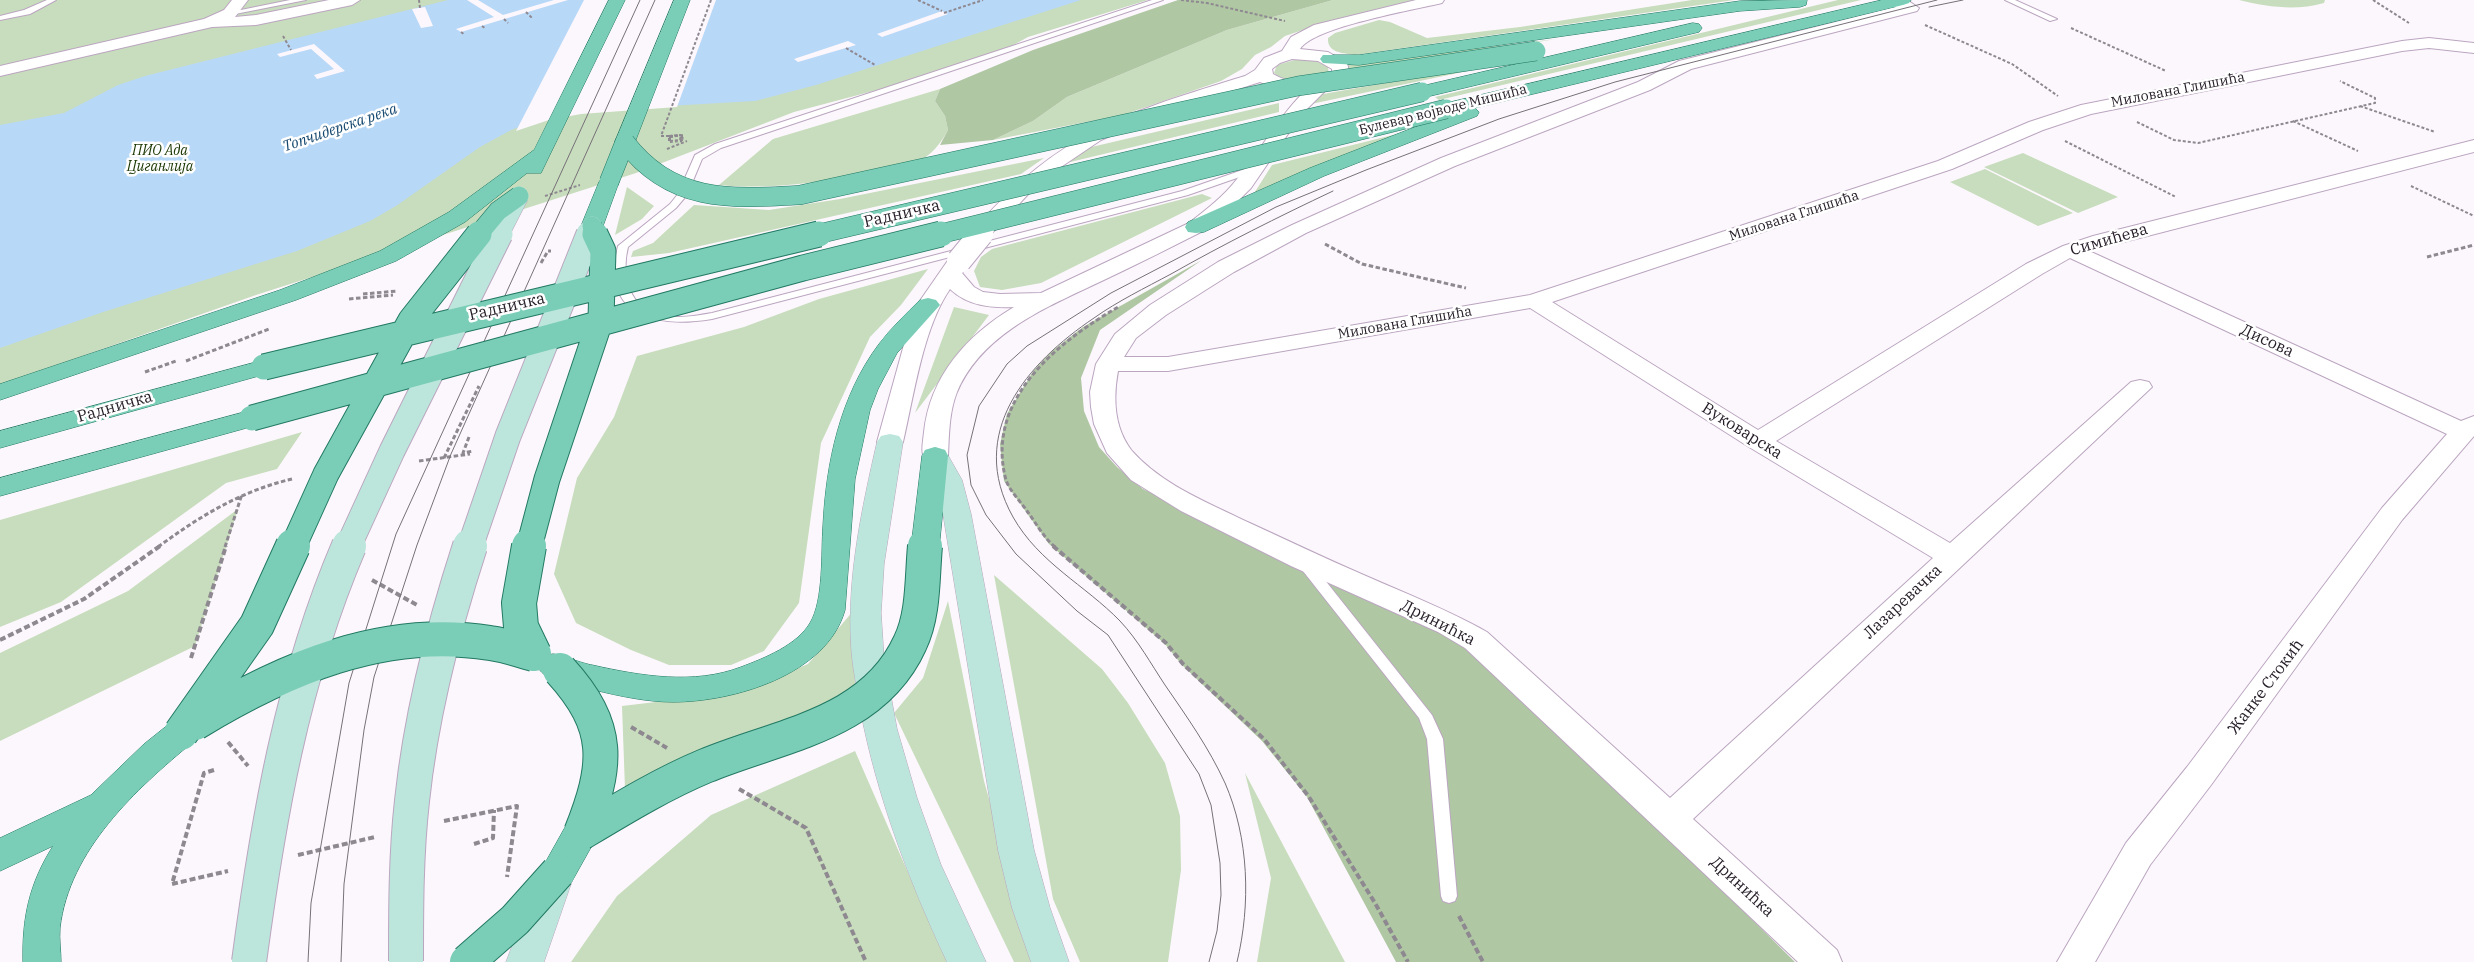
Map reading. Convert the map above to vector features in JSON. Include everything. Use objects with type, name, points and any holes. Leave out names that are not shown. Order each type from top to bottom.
[{"type":"main road","points":[[249,962],[266,845],[280,775],[300,684],[323,612],[384,469],[617,0]]},
{"type":"main road","points":[[406,962],[406,883],[412,801],[421,739],[439,651],[474,528],[501,451],[682,0]]},
{"type":"main road","points":[[1322,57],[1359,60],[1690,12],[1806,1]]},
{"type":"main road","name":"Булевар војводе Мишића","points":[[1018,186],[1806,1]]},
{"type":"main road","name":"Булевар војводе Мишића","points":[[984,226],[1446,109],[1899,1]]},
{"type":"main road","points":[[625,142],[636,156],[658,176],[692,189],[740,197],[800,195],[1298,86],[1536,51],[1625,44]]},
{"type":"main road","points":[[1196,227],[1309,176],[1423,130],[1483,108],[1576,78]]},
{"type":"main road","points":[[0,392],[288,295],[388,256],[457,217],[542,152]]},
{"type":"main road","name":"Радничка","points":[[0,440],[264,367],[403,332],[1018,186]]},
{"type":"main road","points":[[181,733],[257,625],[326,474],[411,320],[433,290],[498,212],[519,196]]},
{"type":"main road","points":[[468,962],[495,941],[530,906],[558,872],[581,833],[592,807],[598,782],[601,759],[600,737],[595,717],[587,700],[547,662],[521,627],[519,603],[527,554],[547,479],[601,318],[604,251],[592,226]]},
{"type":"main road","name":"Радничка","points":[[0,487],[785,273],[984,226]]},
{"type":"main road","points":[[42,962],[41,931],[46,906],[55,880],[67,855],[102,805],[138,767],[181,733],[221,706],[263,683],[306,665],[358,649],[392,642],[432,638],[469,638],[504,644],[547,662],[633,688],[687,691],[722,686],[744,680],[784,662],[806,647],[821,631],[829,609],[837,556],[838,514],[847,449],[865,390],[887,350],[928,305]]},
{"type":"main road","points":[[890,442],[877,501],[866,613],[867,649],[881,735],[907,826],[925,873],[967,962]]},
{"type":"main road","points":[[581,833],[628,805],[703,767],[816,729],[838,718],[871,694],[889,675],[910,643],[917,622],[935,456]]},
{"type":"main road","points":[[935,456],[948,480],[957,514],[1016,850],[1030,908],[1050,962]]},
{"type":"main road","points":[[0,855],[102,805]]},
{"type":"main road","points":[[525,962],[558,872]]},
{"type":"street","points":[[209,23],[230,13],[240,0]]},
{"type":"street","points":[[0,71],[209,23],[256,20],[352,0]]},
{"type":"street","points":[[1288,55],[1297,41],[1315,31],[1436,0]]},
{"type":"street","name":"Булевар војводе Мишића","points":[[1108,364],[1126,334],[1158,310],[1226,267],[1299,229],[1367,197],[1448,162],[1644,86],[1685,65],[1911,8],[1899,1]]},
{"type":"street","points":[[1280,85],[1299,88],[1319,87],[1336,81],[1341,76],[1341,67],[1322,57],[1308,43],[1315,31]]},
{"type":"street","name":"Милована Глишића","points":[[1108,364],[1151,366],[1168,364],[1534,301],[1945,165],[2036,126],[2102,105],[2402,46],[2435,44],[2474,48]]},
{"type":"street","points":[[890,442],[919,330],[928,305],[984,226],[1027,182],[1080,143],[1151,111],[1251,80],[1263,72],[1266,64],[1288,55],[1322,57]]},
{"type":"street","points":[[1263,72],[1265,77],[1280,85],[1293,96],[1295,111]]},
{"type":"street","points":[[935,456],[940,409],[949,384],[960,367],[986,337],[1034,304],[1196,227],[1234,195],[1257,168],[1295,111],[1319,87]]},
{"type":"street","name":"Симићева","points":[[1758,441],[2026,274],[2070,250],[2100,240],[2474,146]]},
{"type":"street","name":"Дисова","points":[[2070,250],[2469,428]]},
{"type":"street","points":[[955,267],[962,291],[980,298],[1034,304]]},
{"type":"street","name":"Вуковарска","points":[[1534,301],[1758,441],[1952,557]]},
{"type":"street","name":"Дринићка","points":[[1108,364],[1102,392],[1106,424],[1120,453],[1153,484],[1190,505],[1301,559],[1448,624],[1476,640],[1824,962]]},
{"type":"street","name":"Лазаревачка","points":[[1669,820],[1952,557],[2140,387]]},
{"type":"street","name":"Жанке Стокић","points":[[2075,962],[2138,854],[2199,776],[2392,514],[2469,428]]},
{"type":"lane","points":[[0,18],[11,17],[43,6],[52,0]]},
{"type":"lane","points":[[230,13],[302,0]]},
{"type":"lane","points":[[1159,0],[718,146],[698,157],[682,195],[673,206],[623,246],[619,273],[627,298],[639,312],[666,319],[693,319],[712,316],[1185,193],[1233,178],[1257,168]]},
{"type":"lane","points":[[2009,0],[2052,19]]},
{"type":"lane","points":[[1301,559],[1425,715],[1435,739],[1448,896]]},
{"type":"path","points":[[419,0],[420,8]]},
{"type":"path","points":[[682,141],[684,135],[670,137],[670,142],[682,141],[683,135],[676,136],[670,136],[669,142],[676,141],[682,141],[682,135],[676,136],[670,136],[669,142],[675,141],[681,140],[682,135],[676,136],[670,136],[668,142],[674,141],[680,140],[681,135],[669,136],[668,141],[674,141],[680,140],[681,135],[661,136],[711,0]]},
{"type":"path","points":[[918,0],[943,12],[983,0]]},
{"type":"path","points":[[1181,0],[1207,3],[1315,31]]},
{"type":"path","points":[[526,12],[532,18]]},
{"type":"path","points":[[504,19],[508,23]]},
{"type":"path","points":[[482,26],[486,29]]},
{"type":"path","points":[[2068,26],[2171,73]]},
{"type":"path","points":[[1935,30],[2024,70],[2043,82],[2076,113]]},
{"type":"path","points":[[461,32],[464,35]]},
{"type":"path","points":[[284,41],[291,50]]},
{"type":"path","points":[[846,48],[875,65]]},
{"type":"path","points":[[2102,105],[2174,140],[2198,143],[2375,103],[2375,98],[2346,84]]},
{"type":"path","points":[[2360,106],[2436,132]]},
{"type":"path","points":[[2293,121],[2350,147]]},
{"type":"path","points":[[2036,126],[2208,214]]},
{"type":"path","points":[[2441,200],[2474,216]]},
{"type":"path","points":[[2426,257],[2474,245]]},
{"type":"path","points":[[541,263],[548,251]]},
{"type":"path","points":[[1351,258],[1382,270],[1438,280],[1465,288]]},
{"type":"path","points":[[1126,302],[1084,327],[1054,351],[1035,370],[1008,414],[1002,444],[1006,481],[1050,544],[1166,643],[1183,664],[1264,739],[1309,797],[1375,902],[1408,962]]},
{"type":"path","points":[[467,442],[468,436]]},
{"type":"path","points":[[172,884],[204,773],[214,770]]},
{"type":"path","points":[[474,844],[493,838],[494,810]]},
{"type":"path","points":[[1448,896],[1484,962]]},
{"type":"green space","name":"ПИО Ада Циганлија","points":[[0,0],[1148,0],[1028,37],[1008,48],[911,81],[794,112],[636,173],[256,295],[0,385]]},
{"type":"green space","points":[[1178,0],[1333,0],[1227,30],[1067,97],[1033,121],[993,140],[940,145],[948,130],[945,116],[935,101],[940,89],[1033,50]]},
{"type":"green space","points":[[1333,0],[1418,0],[1318,25],[1285,36],[1271,47],[1255,55],[1242,69],[1221,81],[1123,115],[993,140],[1033,121],[1067,97],[1227,30]]},
{"type":"green space","points":[[1692,0],[1734,0],[1355,55],[1341,53],[1330,47],[1328,43],[1328,38],[1335,33],[1379,20],[1390,22],[1427,38],[1520,27]]},
{"type":"green space","points":[[1838,0],[1861,0],[1439,100],[1435,97]]},
{"type":"green space","points":[[2239,0],[2325,0],[2324,3],[2292,7],[2260,5]]},
{"type":"green space","points":[[1556,39],[1350,72],[1345,64]]},
{"type":"green space","points":[[1529,58],[1311,104],[1323,94]]},
{"type":"green space","points":[[1298,59],[1316,61],[1328,67],[1329,75],[1293,82],[1286,81],[1274,73],[1277,65]]},
{"type":"green space","points":[[940,89],[935,101],[945,116],[948,130],[935,149],[917,162],[800,184],[780,186],[719,185],[773,139]]},
{"type":"green space","points":[[1279,103],[1279,112],[1062,164],[1083,149]]},
{"type":"green space","points":[[1405,132],[1253,195],[1272,165]]},
{"type":"green space","points":[[2023,153],[2118,197],[2078,213],[1984,167]]},
{"type":"green space","points":[[1044,158],[1021,174],[669,253],[631,257],[633,251],[653,243],[694,205],[769,210],[840,199]]},
{"type":"green space","points":[[1985,169],[2073,213],[2038,226],[1950,182]]},
{"type":"green space","points":[[627,187],[654,206],[642,219],[615,235]]},
{"type":"green space","points":[[1202,194],[1212,198],[1041,283],[1002,290],[980,287],[974,271],[981,257],[992,249]]},
{"type":"green space","points":[[1202,260],[1100,330],[1081,378],[1084,411],[1099,447],[1117,467],[1143,489],[1446,629],[1618,787],[1795,962],[1396,962],[1307,797],[1262,741],[1182,665],[1165,644],[1049,544],[1004,481],[1000,444],[1007,414],[1034,370],[1052,351],[1083,327]]},
{"type":"green space","points":[[928,269],[901,305],[870,337],[821,443],[799,603],[764,651],[731,665],[669,665],[631,650],[576,623],[554,574],[577,478],[614,417],[637,356],[744,327],[819,299]]},
{"type":"green space","points":[[954,307],[989,315],[915,413]]},
{"type":"green space","points":[[302,432],[277,469],[226,483],[61,602],[0,627],[0,520]]},
{"type":"green space","points":[[238,509],[195,646],[0,741],[0,653],[128,591]]},
{"type":"green space","points":[[994,575],[1102,669],[1128,703],[1165,763],[1180,816],[1181,870],[1168,962],[1080,962],[1053,899]]},
{"type":"green space","points":[[948,601],[984,781],[1035,962],[1014,962],[894,713],[923,678]]},
{"type":"green space","points":[[854,610],[855,687],[821,713],[625,789],[622,706],[740,692],[808,664]]},
{"type":"green space","points":[[855,751],[947,962],[571,962],[617,896],[711,815]]},
{"type":"green space","points":[[1245,773],[1345,962],[1257,962],[1271,878]]},
{"type":"water","name":"ПИО Ада Циганлија","points":[[448,0],[1081,0],[816,85],[755,101],[581,111],[548,117],[511,130],[480,147],[396,206],[370,221],[297,251],[103,312],[0,348],[0,125],[64,113],[118,85],[145,76]]},
{"type":"pier","points":[[467,0],[478,0],[503,15],[554,0],[568,0],[461,32],[456,29],[494,17]]},
{"type":"pier","points":[[584,0],[716,0],[677,107],[581,114],[549,120],[516,131]]},
{"type":"pier","points":[[425,7],[433,26],[421,28],[412,9]]},
{"type":"pier","points":[[942,11],[948,14],[882,37],[877,34]]},
{"type":"pier","points":[[848,41],[856,45],[798,62],[794,59]]},
{"type":"pier","points":[[314,44],[345,71],[317,79],[314,75],[334,69],[311,49],[280,57],[277,54]]},
{"type":"tram line","points":[[308,962],[311,903],[349,683],[396,534],[640,0]]},
{"type":"tram line","points":[[341,962],[344,884],[364,730],[374,677],[417,545],[451,454],[655,0]]},
{"type":"tram line","points":[[1209,962],[1217,931],[1221,895],[1220,863],[1211,805],[1199,774],[1108,635],[1077,611],[1016,554],[986,515],[971,485],[967,455],[979,406],[1007,364],[1027,346],[1111,293],[1276,207],[1366,170],[1499,119],[1615,82],[1937,0]]},
{"type":"tram line","points":[[1929,7],[1963,0]]},
{"type":"tram line","points":[[1237,962],[1244,917],[1245,871],[1239,826],[1225,783],[1197,733],[1127,628],[1049,561],[1024,533],[1013,517],[1000,486],[996,457],[1000,429],[1011,403],[1027,379],[1046,356],[1069,336],[1103,312],[1132,295],[1231,241],[1333,191]]},
{"type":"water label","name":"Топчидерска река","points":[[340,128]]}]
